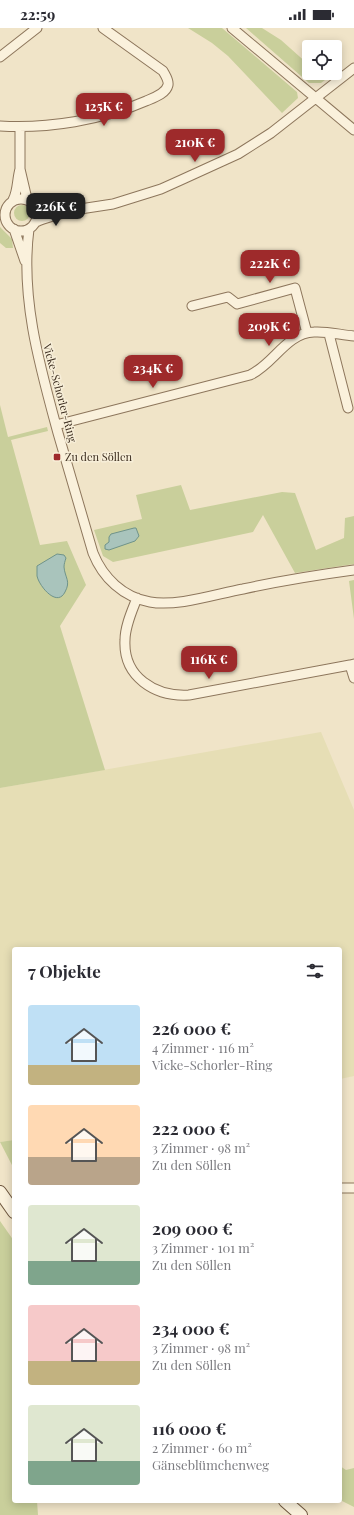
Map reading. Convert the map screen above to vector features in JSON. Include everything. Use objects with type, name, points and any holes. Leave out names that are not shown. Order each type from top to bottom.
[{"type":"main road","points":[[0,1192],[12,1209]]},
{"type":"main road","points":[[287,1503],[301,1515]]},
{"type":"street","points":[[0,57],[37,28]]},
{"type":"street","points":[[0,126],[20,127],[98,117],[131,108],[156,97],[165,90],[168,85],[163,71],[103,28]]},
{"type":"street","points":[[232,28],[354,130]]},
{"type":"street","points":[[36,209],[67,211],[120,202],[161,189],[254,145],[271,134],[354,68]]},
{"type":"street","points":[[20,127],[20,169],[27,199]]},
{"type":"street","points":[[13,200],[16,194],[17,180],[20,169]]},
{"type":"street","points":[[13,200],[20,198],[31,201],[38,215],[36,222]]},
{"type":"street","name":"Vicke-Schorler-Ring","points":[[13,200],[3,209],[5,215],[3,220],[14,230],[18,237],[21,253],[25,261]]},
{"type":"street","points":[[14,230],[24,231],[44,218],[56,216],[67,211]]},
{"type":"street","name":"Vicke-Schorler-Ring","points":[[29,229],[25,261],[29,305],[37,355],[93,553],[98,564],[112,583],[137,598],[161,603],[177,602],[244,588],[354,570]]},
{"type":"street","points":[[192,306],[228,297],[237,304],[295,288],[307,333]]},
{"type":"street","points":[[56,425],[250,374],[266,365],[290,341],[307,333],[314,332],[354,336]]},
{"type":"street","points":[[329,334],[348,408]]},
{"type":"street","points":[[137,598],[126,630],[125,652],[128,663],[141,680],[151,688],[163,693],[176,696],[189,695],[352,664],[354,678]]},
{"type":"street","points":[[342,1188],[354,1188]]},
{"type":"shaded area","points":[[321,732],[354,810],[354,1076],[342,1079],[342,947],[12,947],[12,1140],[0,1142],[0,788]]},
{"type":"green space","points":[[188,28],[222,28],[297,92],[298,98],[282,113],[228,56],[212,43]]},
{"type":"green space","points":[[246,28],[262,28],[281,40],[302,59],[302,77]]},
{"type":"green space","points":[[306,80],[325,80],[321,83],[309,83]]},
{"type":"green space","points":[[19,205],[25,205],[30,210],[28,219],[25,221],[19,221],[14,216],[14,210]]},
{"type":"green space","points":[[0,227],[12,239],[13,248],[6,248],[0,243]]},
{"type":"green space","points":[[0,405],[8,437],[47,427],[48,431],[11,440],[40,545],[67,541],[86,585],[60,626],[105,770],[0,788]]},
{"type":"green space","points":[[181,485],[190,510],[282,492],[295,493],[316,550],[344,538],[345,518],[354,516],[354,564],[295,573],[263,515],[253,532],[113,562],[103,556],[94,530],[142,519],[136,495]]},
{"type":"green space","points":[[354,580],[354,619],[349,581]]},
{"type":"green space","points":[[12,1140],[12,1165],[0,1142]]},
{"type":"green space","points":[[0,1221],[12,1238],[12,1503],[37,1503],[38,1515],[0,1515]]},
{"type":"green space","points":[[342,1467],[346,1470],[354,1468],[354,1507],[342,1501]]},
{"type":"water","points":[[136,528],[139,536],[135,541],[109,550],[105,549],[105,545],[109,542],[109,537],[111,534]]},
{"type":"water","points":[[57,554],[64,555],[66,558],[64,567],[68,582],[65,592],[58,598],[53,597],[45,590],[37,576],[37,566]]},
{"type":"place","name":"Zu den Söllen","points":[[57,457]]}]
